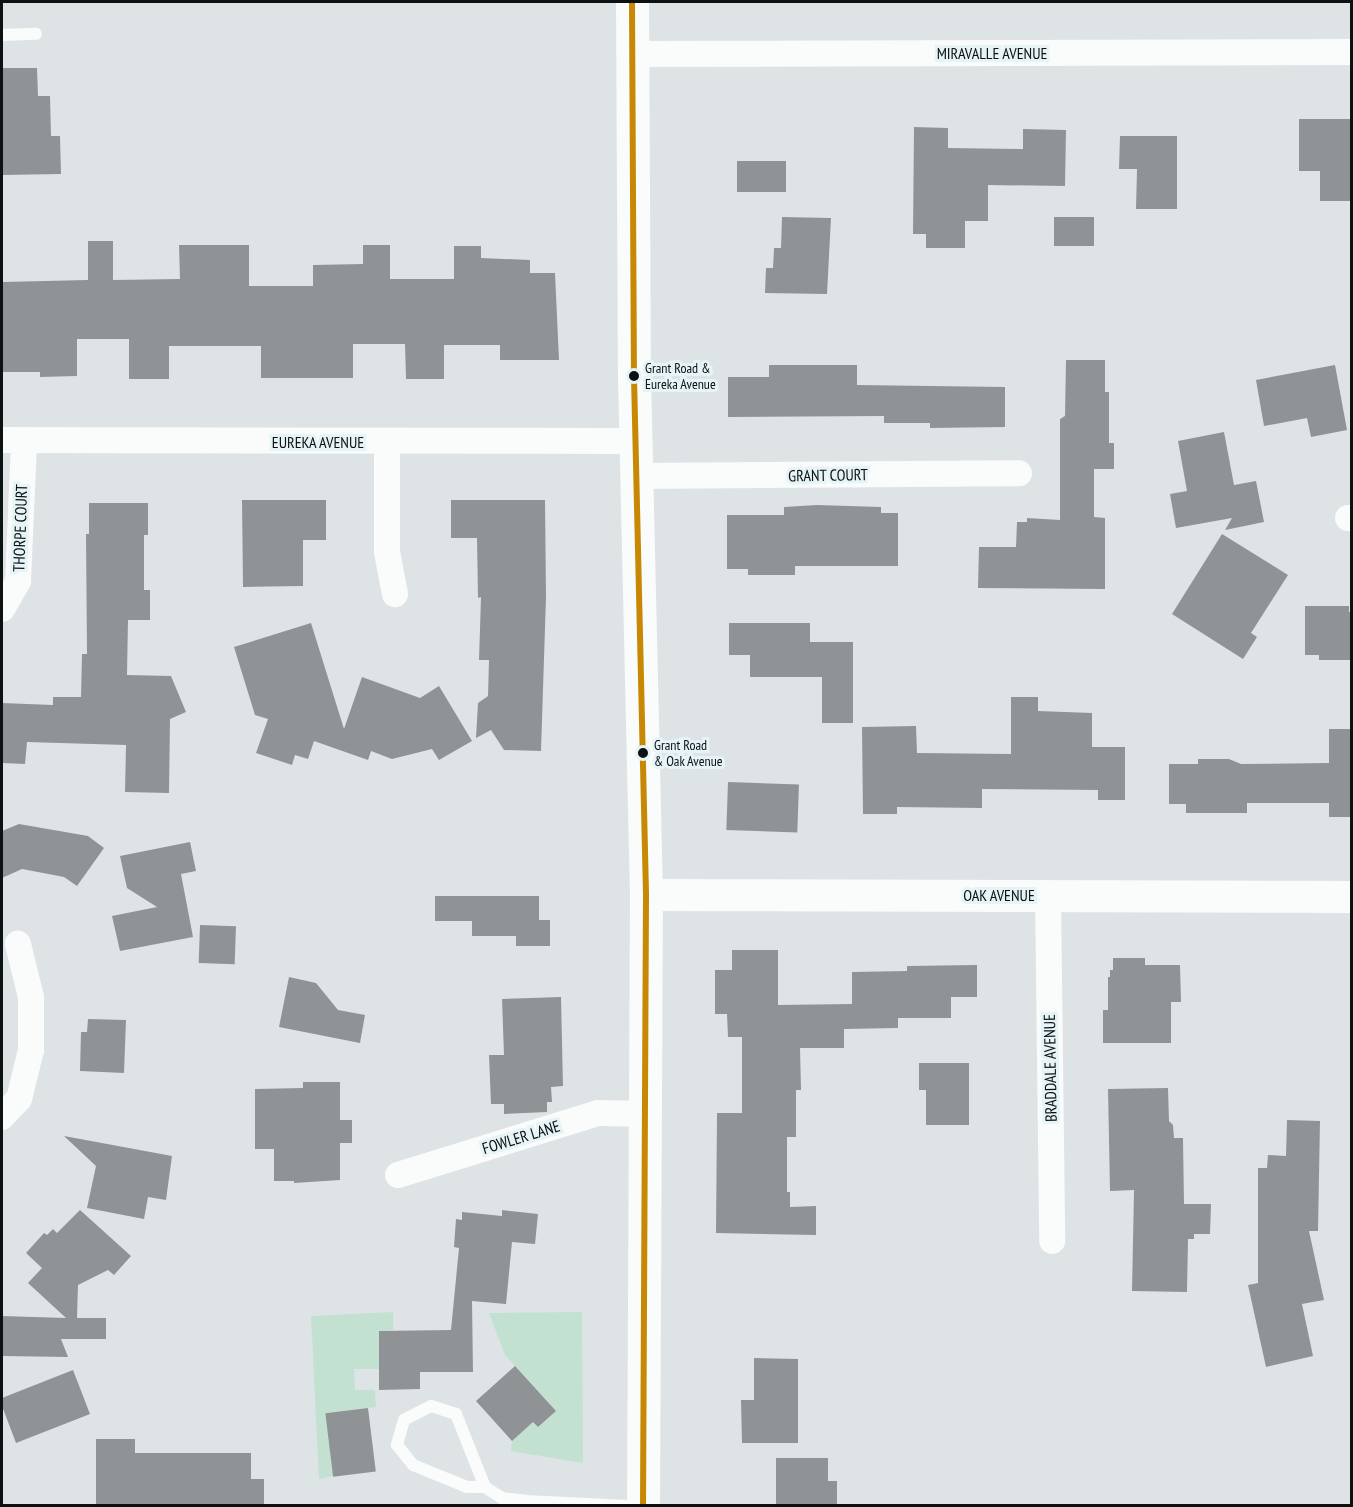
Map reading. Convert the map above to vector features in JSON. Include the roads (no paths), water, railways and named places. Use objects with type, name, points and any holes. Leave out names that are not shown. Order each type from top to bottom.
[{"type":"main road","points":[[632,2],[635,441],[646,895],[643,1506]]},
{"type":"street","name":"MIRAVALLE AVENUE","points":[[632,54],[1352,52]]},
{"type":"street","name":"EUREKA AVENUE","points":[[13,441],[635,441]]},
{"type":"street","name":"THORPE COURT","points":[[2,609],[18,581],[13,441]]},
{"type":"street","points":[[387,442],[387,552],[395,594]]},
{"type":"street","name":"GRANT COURT","points":[[636,476],[1019,473]]},
{"type":"street","name":"OAK AVENUE","points":[[646,895],[1352,897]]},
{"type":"street","name":"BRADDALE AVENUE","points":[[1048,895],[1052,1241]]},
{"type":"street","points":[[2,1117],[19,1099],[31,1050],[31,997],[18,944]]},
{"type":"street","name":"FOWLER LANE","points":[[398,1175],[598,1113],[646,1114]]},
{"type":"lane","points":[[2,35],[36,34]]},
{"type":"lane","points":[[485,1487],[456,1414],[431,1406],[404,1420],[397,1445],[413,1465],[467,1487],[485,1487],[502,1498],[628,1506]]},
{"type":"place","name":"Grant Road & Eureka Avenue","points":[[634,376]]},
{"type":"place","name":"Grant Road & Oak Avenue","points":[[643,753]]}]
